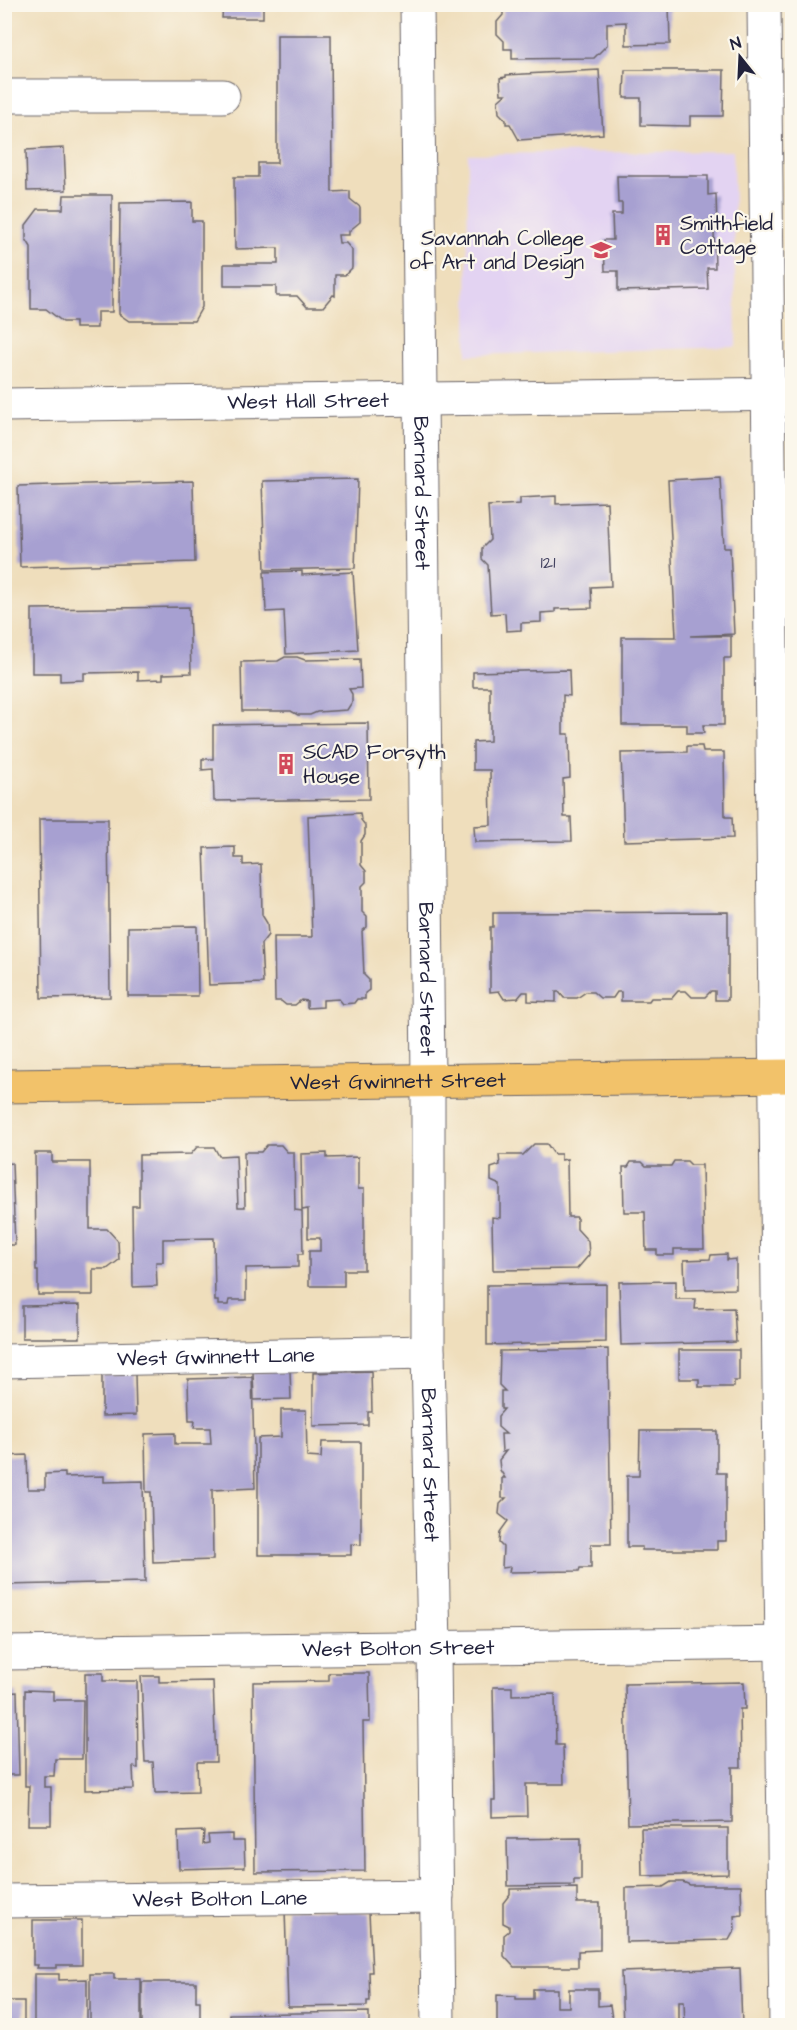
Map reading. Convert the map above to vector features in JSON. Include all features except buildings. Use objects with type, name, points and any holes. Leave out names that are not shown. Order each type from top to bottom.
[{"type":"main road","name":"West Gwinnett Street","points":[[4,1086],[784,1076]]},
{"type":"street","name":"Barnard Street","points":[[417,4],[428,1080],[428,1352],[438,2025]]},
{"type":"street","points":[[764,4],[780,394],[787,1643],[786,2025]]},
{"type":"street","points":[[4,96],[223,96]]},
{"type":"street","name":"West Hall Street","points":[[4,405],[780,394]]},
{"type":"street","name":"West Gwinnett Lane","points":[[4,1361],[428,1352]]},
{"type":"street","name":"West Bolton Street","points":[[4,1653],[787,1643]]},
{"type":"street","name":"West Bolton Lane","points":[[4,1901],[437,1896]]},
{"type":"shaded area","name":"Savannah College of Art and Design","points":[[733,151],[736,347],[467,355],[468,154]]},
{"type":"place","name":"Smithfield Cottage","points":[[663,235]]},
{"type":"place","name":"Savannah College of Art and Design","points":[[601,250]]},
{"type":"place","name":"SCAD Forsyth House","points":[[286,764]]}]
